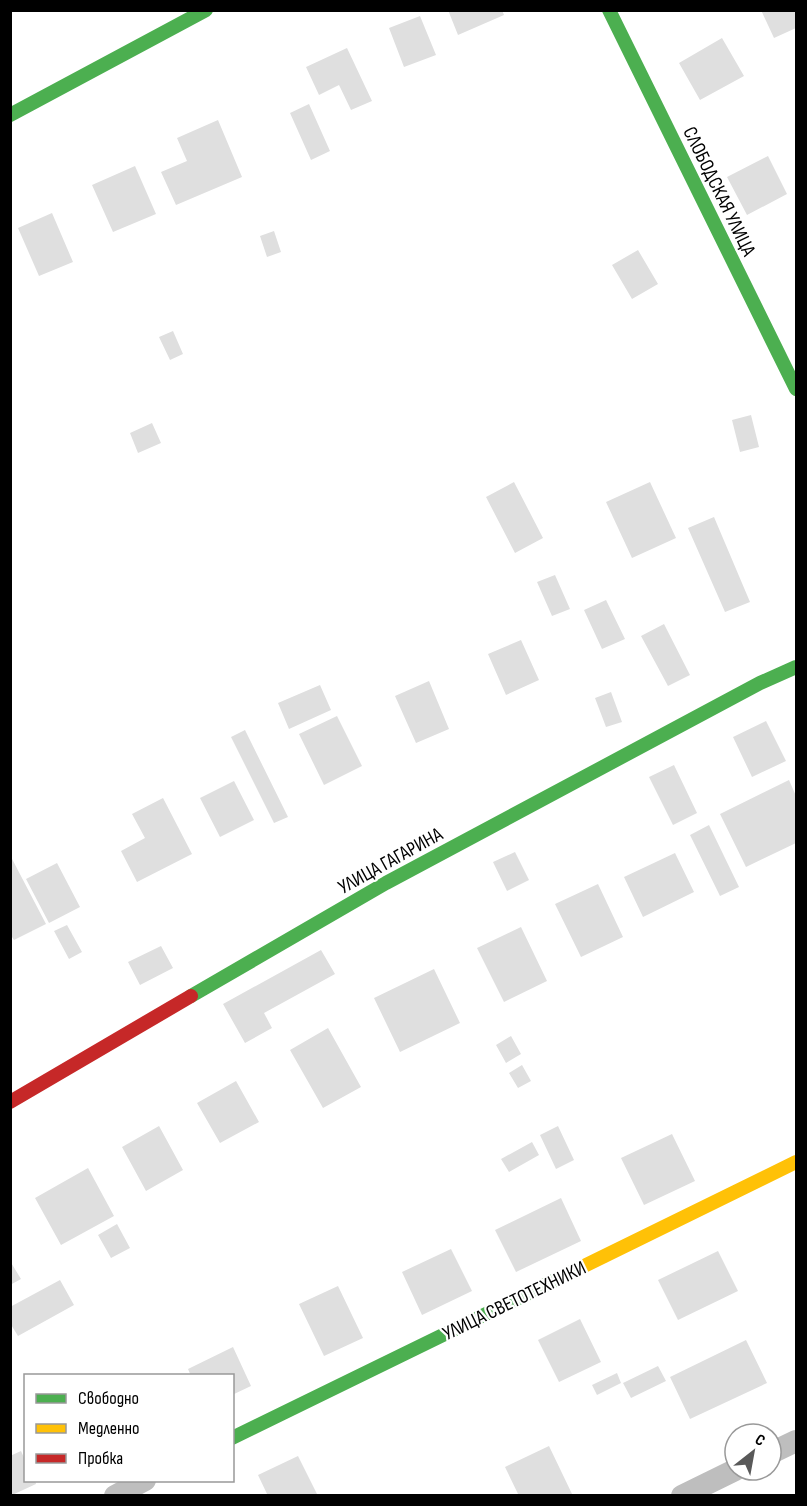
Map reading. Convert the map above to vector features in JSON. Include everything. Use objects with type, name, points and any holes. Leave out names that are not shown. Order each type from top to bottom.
[{"type":"street","points":[[10,116],[206,10]]},
{"type":"street","name":"СЛОБОДСКАЯ УЛИЦА","points":[[609,10],[796,389]]},
{"type":"street","name":"УЛИЦА ГАГАРИНА","points":[[10,1102],[386,883],[760,683],[796,667]]},
{"type":"street","name":"УЛИЦА СВЕТОТЕХНИКИ","points":[[234,1437],[796,1162]]},
{"type":"street","points":[[682,1496],[723,1476]]},
{"type":"street","points":[[115,1496],[141,1482]]},
{"type":"building","points":[[448,10],[502,10],[504,15],[458,35]]},
{"type":"building","points":[[761,10],[796,10],[796,28],[774,38]]},
{"type":"building","points":[[420,16],[436,55],[404,67],[389,28]]},
{"type":"building","points":[[722,38],[744,76],[700,100],[679,63]]},
{"type":"building","points":[[347,48],[372,101],[351,110],[339,85],[319,95],[306,67]]},
{"type":"building","points":[[309,104],[330,151],[311,160],[290,113]]},
{"type":"building","points":[[218,120],[242,177],[176,205],[161,172],[187,161],[177,138]]},
{"type":"building","points":[[768,156],[787,194],[747,215],[727,177]]},
{"type":"building","points":[[135,166],[156,214],[113,232],[92,185]]},
{"type":"building","points":[[52,213],[73,262],[39,276],[18,228]]},
{"type":"building","points":[[274,231],[281,252],[267,257],[260,236]]},
{"type":"building","points":[[638,250],[658,284],[632,299],[612,265]]},
{"type":"building","points":[[173,331],[183,354],[170,360],[159,337]]},
{"type":"building","points":[[751,415],[759,447],[740,452],[732,420]]},
{"type":"building","points":[[152,423],[161,443],[138,453],[130,433]]},
{"type":"building","points":[[514,482],[543,538],[515,553],[486,497]]},
{"type":"building","points":[[650,482],[676,538],[632,558],[606,502]]},
{"type":"building","points":[[714,517],[750,602],[725,612],[688,528]]},
{"type":"building","points":[[555,575],[570,609],[552,616],[537,582]]},
{"type":"building","points":[[606,600],[625,639],[602,649],[584,610]]},
{"type":"building","points":[[664,624],[690,675],[668,686],[641,636]]},
{"type":"building","points":[[521,640],[539,680],[506,695],[488,654]]},
{"type":"building","points":[[429,681],[449,729],[416,743],[395,696]]},
{"type":"building","points":[[320,685],[331,710],[289,729],[278,703]]},
{"type":"building","points":[[611,692],[622,722],[606,727],[595,698]]},
{"type":"building","points":[[337,716],[362,766],[324,785],[299,734]]},
{"type":"building","points":[[766,721],[786,761],[752,777],[733,737]]},
{"type":"building","points":[[245,730],[288,817],[274,823],[231,737]]},
{"type":"building","points":[[674,765],[697,813],[673,825],[649,777]]},
{"type":"building","points":[[789,780],[796,796],[796,843],[746,867],[720,814]]},
{"type":"building","points":[[234,781],[254,820],[220,837],[200,798]]},
{"type":"building","points":[[163,798],[192,854],[137,882],[121,851],[145,838],[132,814]]},
{"type":"building","points":[[709,825],[739,887],[720,896],[690,835]]},
{"type":"building","points":[[515,852],[529,880],[507,891],[493,862]]},
{"type":"building","points":[[675,853],[694,892],[643,917],[624,877]]},
{"type":"building","points":[[10,855],[46,924],[14,940],[10,934]]},
{"type":"building","points":[[57,863],[80,907],[49,923],[26,879]]},
{"type":"building","points":[[598,884],[623,937],[581,957],[555,904]]},
{"type":"building","points":[[67,925],[82,952],[69,959],[54,931]]},
{"type":"building","points":[[521,927],[547,981],[504,1002],[477,948]]},
{"type":"building","points":[[161,946],[173,968],[140,985],[128,962]]},
{"type":"building","points":[[321,950],[335,974],[264,1013],[272,1028],[245,1043],[223,1004]]},
{"type":"building","points":[[434,969],[460,1023],[400,1052],[374,998]]},
{"type":"building","points":[[328,1028],[361,1087],[323,1108],[290,1050]]},
{"type":"building","points":[[511,1036],[521,1054],[506,1063],[496,1045]]},
{"type":"building","points":[[522,1065],[531,1081],[518,1088],[509,1073]]},
{"type":"building","points":[[236,1081],[259,1122],[220,1143],[197,1103]]},
{"type":"building","points":[[159,1126],[183,1170],[146,1191],[122,1147]]},
{"type":"building","points":[[558,1126],[574,1160],[556,1169],[540,1135]]},
{"type":"building","points":[[672,1134],[695,1181],[644,1205],[621,1158]]},
{"type":"building","points":[[532,1142],[539,1155],[509,1172],[501,1159]]},
{"type":"building","points":[[88,1168],[114,1216],[61,1245],[35,1198]]},
{"type":"building","points":[[561,1198],[581,1241],[516,1272],[495,1230]]},
{"type":"building","points":[[117,1224],[130,1248],[111,1258],[98,1235]]},
{"type":"building","points":[[451,1249],[472,1291],[422,1315],[402,1272]]},
{"type":"building","points":[[718,1251],[738,1291],[678,1320],[658,1280]]},
{"type":"building","points":[[10,1261],[21,1279],[10,1285]]},
{"type":"building","points":[[60,1280],[74,1305],[18,1336],[10,1323],[10,1307]]},
{"type":"building","points":[[338,1286],[363,1338],[324,1356],[299,1304]]},
{"type":"building","points":[[580,1319],[601,1362],[559,1382],[538,1340]]},
{"type":"building","points":[[746,1340],[767,1383],[690,1419],[670,1377]]},
{"type":"building","points":[[233,1347],[251,1386],[234,1394],[234,1374],[190,1374],[188,1369]]},
{"type":"building","points":[[658,1366],[666,1381],[631,1398],[623,1383]]},
{"type":"building","points":[[617,1373],[621,1383],[597,1395],[592,1385]]},
{"type":"building","points":[[549,1446],[573,1496],[519,1496],[505,1467]]},
{"type":"building","points":[[21,1451],[24,1458],[24,1482],[36,1482],[36,1484],[10,1496],[10,1456]]},
{"type":"building","points":[[298,1456],[318,1496],[268,1496],[258,1475]]},
{"type":"traffic: fast","points":[[10,115],[206,10]]},
{"type":"traffic: fast","points":[[609,10],[796,389]]},
{"type":"traffic: fast","points":[[191,996],[386,883],[760,683],[796,667]]},
{"type":"traffic: fast","points":[[234,1437],[582,1267]]},
{"type":"traffic: slow","points":[[582,1267],[796,1162]]},
{"type":"traffic: jam","points":[[10,1102],[191,996]]}]
